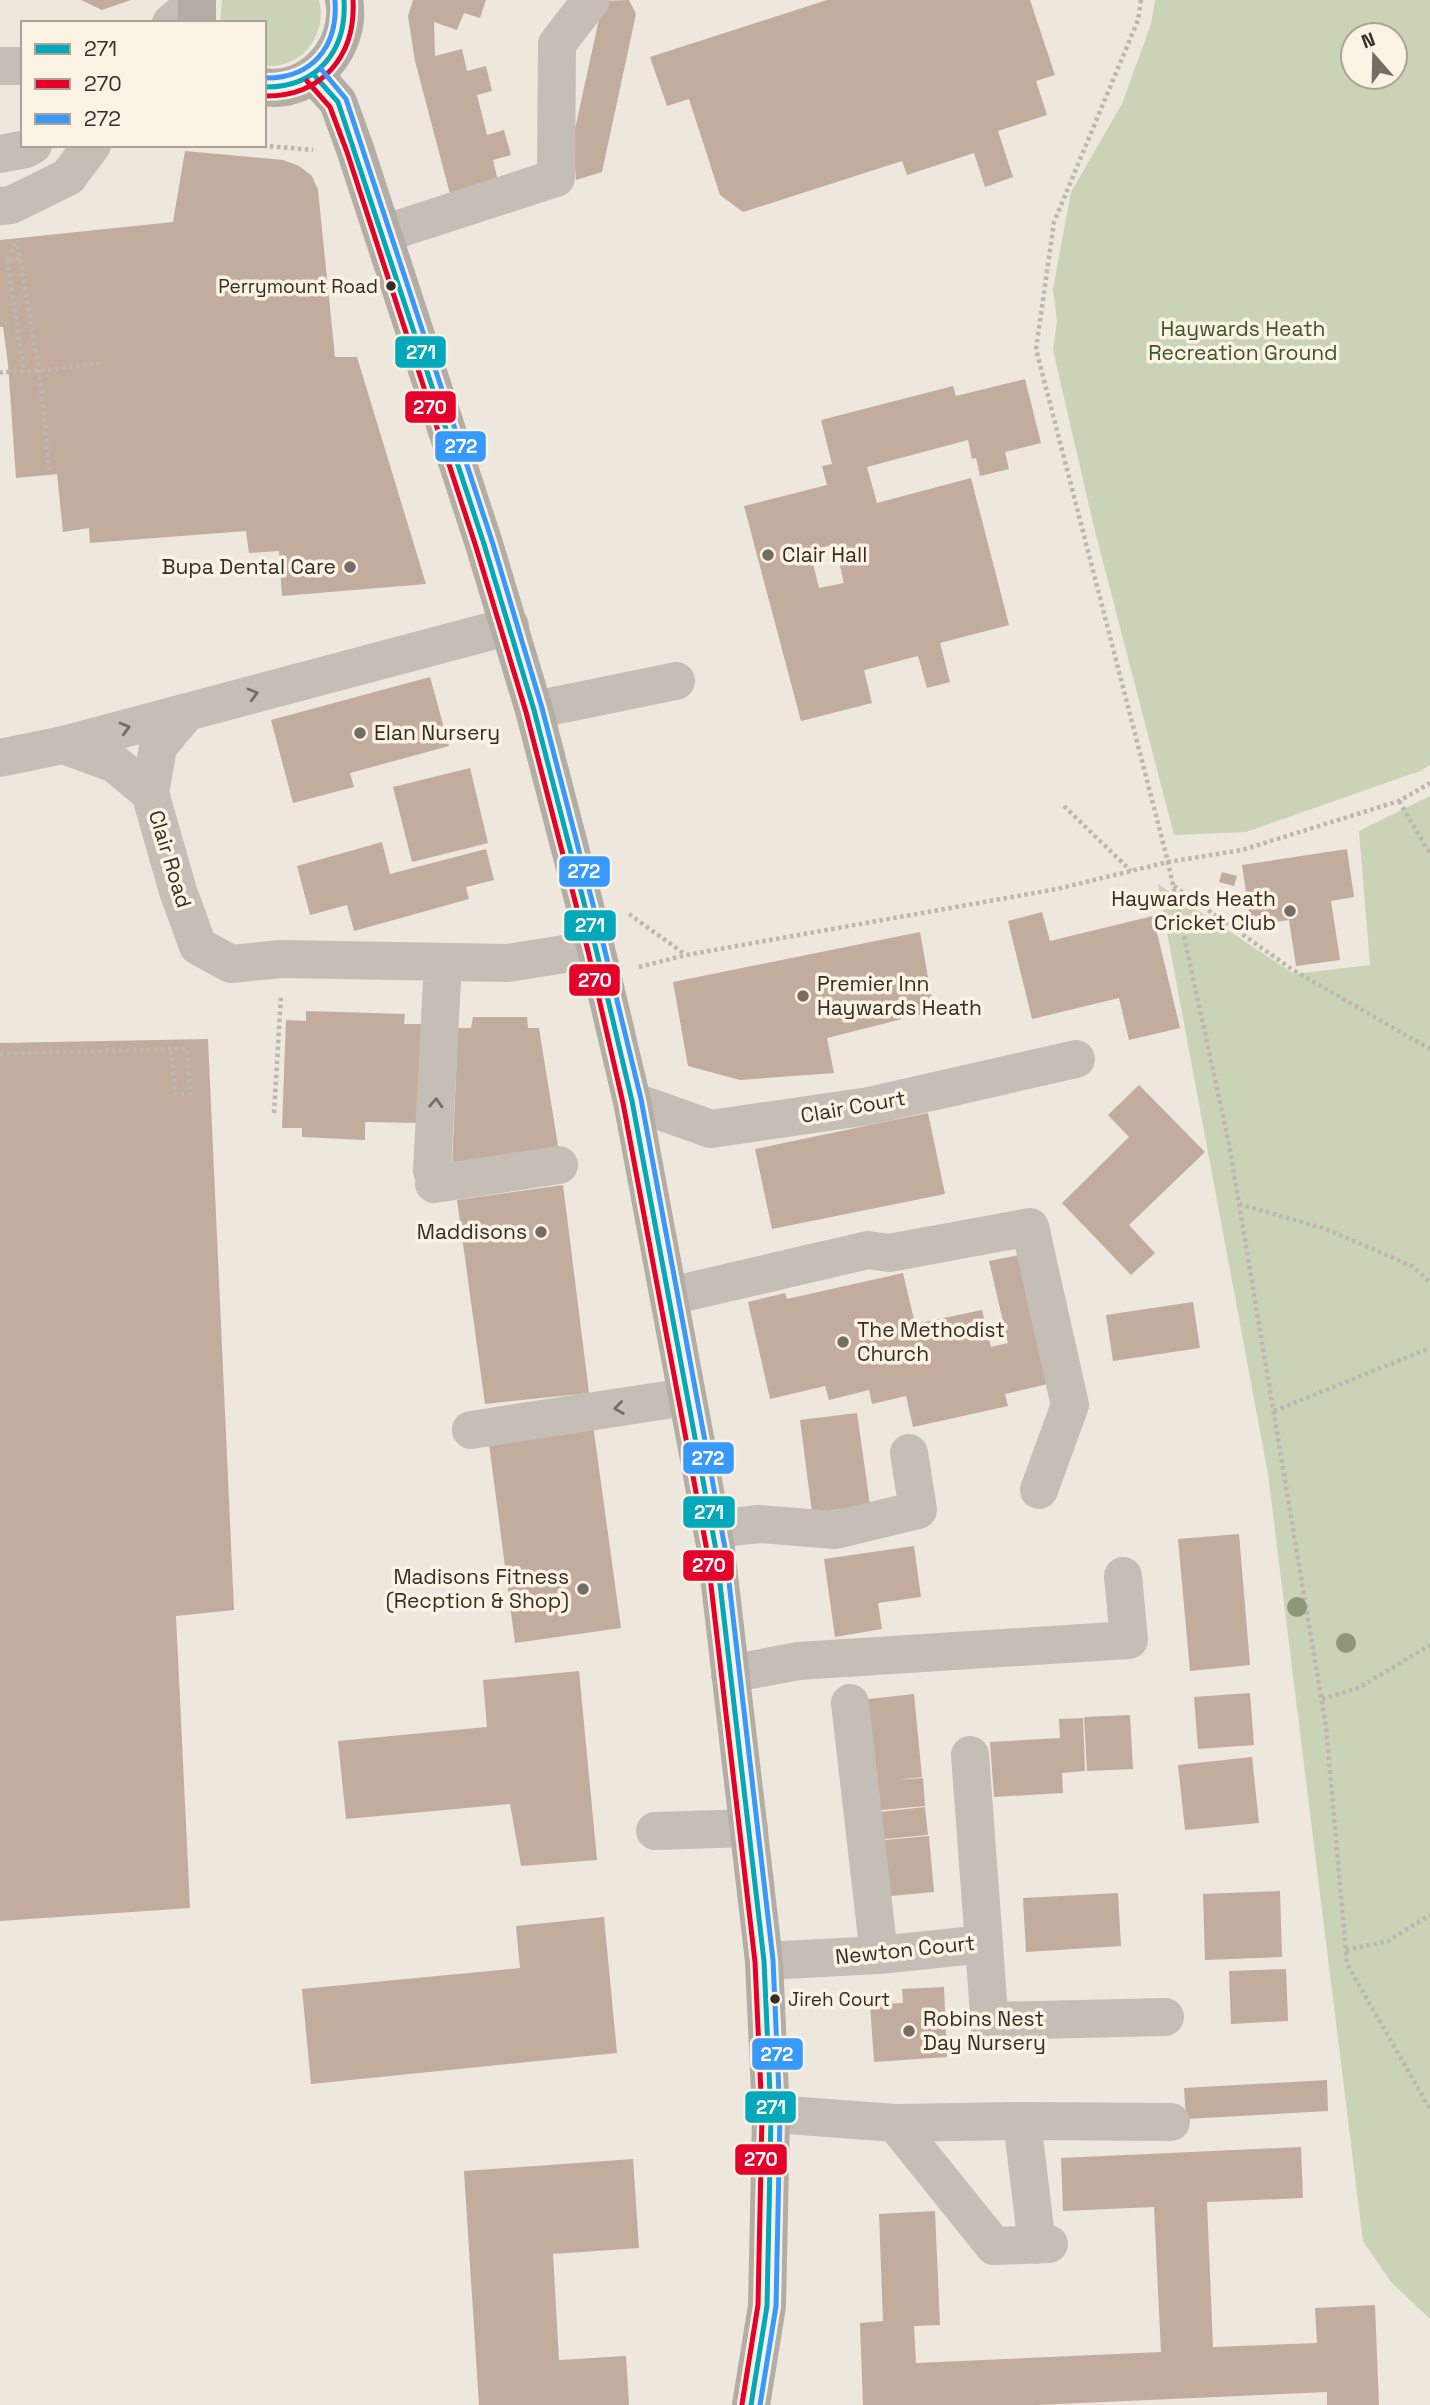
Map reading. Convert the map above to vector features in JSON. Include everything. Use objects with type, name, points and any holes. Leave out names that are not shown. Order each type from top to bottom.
[{"type":"main road","points":[[266,87],[293,85],[314,75],[332,57],[343,36],[346,11],[344,0]]},
{"type":"main road","points":[[314,75],[338,102],[510,626],[599,962],[632,1101],[670,1296],[686,1397],[712,1529],[764,1961],[771,2116],[767,2306],[751,2405]]},
{"type":"street","points":[[383,234],[556,178],[557,44],[591,0]]},
{"type":"street","points":[[0,66],[21,66]]},
{"type":"street","points":[[0,130],[21,126]]},
{"type":"street","points":[[0,154],[30,147]]},
{"type":"street","points":[[0,182],[37,173],[61,156],[62,147]]},
{"type":"street","points":[[0,206],[11,205],[68,177],[90,147]]},
{"type":"street","points":[[0,758],[63,745],[510,626]]},
{"type":"street","points":[[534,710],[676,681]]},
{"type":"street","name":"Clair Road","points":[[187,712],[158,747],[150,793],[178,891],[198,946],[231,964],[281,976],[443,962],[599,962]]},
{"type":"street","points":[[63,745],[115,764],[150,793]]},
{"type":"street","points":[[443,962],[433,1178],[559,1165]]},
{"type":"street","name":"Clair Court","points":[[632,1101],[712,1129],[869,1106],[1076,1059]]},
{"type":"street","points":[[670,1296],[869,1250],[889,1253],[1030,1227],[1070,1405],[1039,1490]]},
{"type":"street","points":[[471,1430],[686,1397]]},
{"type":"street","points":[[712,1529],[759,1524],[835,1530],[918,1510],[909,1453]]},
{"type":"street","points":[[730,1674],[798,1661],[1129,1640],[1123,1576]]},
{"type":"street","points":[[850,1703],[879,1955]]},
{"type":"street","name":"Newton Court","points":[[764,1961],[879,1955],[984,1944],[970,1755]]},
{"type":"street","points":[[655,1831],[748,1828]]},
{"type":"street","points":[[984,1944],[990,2025],[1165,2017]]},
{"type":"street","points":[[771,2116],[775,2114],[895,2123],[1171,2122]]},
{"type":"street","points":[[895,2123],[994,2246],[1043,2244],[1022,2121]]},
{"type":"path","points":[[1141,0],[1138,20],[1054,222],[1036,349],[1168,862],[1229,1144],[1322,1699],[1347,1964],[1430,2109]]},
{"type":"path","points":[[266,146],[318,150]]},
{"type":"path","points":[[24,372],[7,260],[17,238],[39,372],[50,475]]},
{"type":"path","points":[[7,260],[20,259]]},
{"type":"path","points":[[0,374],[39,372],[101,363]]},
{"type":"path","points":[[599,962],[686,955],[1057,889],[1168,862],[1242,849],[1399,801],[1430,783]]},
{"type":"path","points":[[1399,801],[1430,854]]},
{"type":"path","points":[[1064,806],[1132,871]]},
{"type":"path","points":[[577,877],[686,955]]},
{"type":"path","points":[[1173,885],[1293,970],[1430,1049]]},
{"type":"path","points":[[274,1113],[281,976]]},
{"type":"path","points":[[0,1054],[171,1049],[187,1049],[190,1094],[174,1094],[171,1049]]},
{"type":"path","points":[[1239,1204],[1326,1228],[1412,1266],[1430,1282]]},
{"type":"path","points":[[1274,1411],[1430,1348]]},
{"type":"path","points":[[1322,1699],[1359,1688],[1430,1644]]},
{"type":"path","points":[[1346,1950],[1388,1941],[1430,1914]]},
{"type":"green space","points":[[222,0],[319,0],[321,13],[315,37],[309,48],[289,62],[277,65],[266,65],[266,21],[220,21]]},
{"type":"green space","name":"Haywards Heath Recreation Ground","points":[[1155,0],[1430,0],[1430,765],[1420,771],[1246,832],[1174,835],[1094,527],[1053,350],[1057,321],[1053,289],[1071,192],[1122,104],[1151,24]]},
{"type":"green space","points":[[1430,796],[1430,2319],[1391,2282],[1363,2241],[1268,1474],[1158,884],[1294,974],[1370,965],[1359,831]]},
{"type":"building","points":[[81,0],[131,0],[102,10]]},
{"type":"building","points":[[413,0],[486,0],[480,18],[464,13],[457,30],[434,22],[435,56],[462,49],[467,71],[486,66],[492,91],[477,95],[487,135],[504,130],[511,155],[493,160],[498,181],[450,194],[415,61],[408,16]]},
{"type":"building","points":[[629,0],[636,14],[602,172],[576,180],[573,138],[603,1]]},
{"type":"building","points":[[827,0],[1030,0],[1055,75],[1036,81],[1047,115],[998,131],[1013,177],[985,187],[974,153],[907,175],[902,161],[743,212],[720,195],[689,99],[667,106],[650,57]]},
{"type":"building","points":[[185,151],[283,160],[299,166],[312,176],[318,190],[335,357],[357,357],[426,584],[282,596],[279,551],[249,553],[246,531],[90,543],[89,528],[63,532],[57,474],[16,478],[8,364],[3,327],[0,327],[0,240],[173,222]]},
{"type":"building","points":[[1025,379],[1041,443],[1005,452],[1009,469],[980,476],[976,458],[972,459],[968,440],[867,467],[877,503],[971,478],[1009,625],[940,643],[950,682],[927,688],[918,656],[864,670],[872,703],[801,721],[744,506],[827,485],[822,466],[832,464],[821,420],[953,386],[956,396]],"holes":[[[835,544],[844,583],[819,588],[810,551]]]},
{"type":"building","name":"Elan Nursery","points":[[430,677],[449,746],[350,773],[354,787],[293,803],[271,720]]},
{"type":"building","points":[[470,768],[488,843],[412,862],[393,787]]},
{"type":"building","points":[[382,842],[390,874],[486,849],[494,880],[466,887],[469,899],[354,931],[347,905],[310,915],[297,866]]},
{"type":"building","name":"Haywards Heath Cricket Club","points":[[1347,849],[1354,897],[1331,901],[1340,960],[1296,966],[1289,920],[1251,926],[1242,865]]},
{"type":"building","points":[[1222,872],[1237,876],[1234,886],[1219,882]]},
{"type":"building","points":[[1042,912],[1050,941],[1153,916],[1180,1028],[1129,1040],[1119,998],[1032,1019],[1008,921]]},
{"type":"building","name":"Premier Inn Haywards Heath","points":[[920,932],[934,1011],[827,1038],[834,1073],[740,1080],[688,1066],[673,982]]},
{"type":"building","points":[[306,1011],[405,1014],[404,1024],[426,1024],[423,1123],[365,1122],[365,1140],[302,1137],[302,1128],[282,1128],[286,1020],[306,1021]]},
{"type":"building","points":[[473,1017],[527,1017],[528,1028],[539,1028],[559,1152],[452,1168],[458,1028],[471,1028]]},
{"type":"building","points":[[208,1039],[234,1610],[176,1616],[190,1908],[0,1921],[0,1043]]},
{"type":"building","points":[[1139,1085],[1205,1152],[1129,1225],[1155,1253],[1131,1275],[1062,1203],[1129,1137],[1108,1115]]},
{"type":"building","points":[[928,1113],[945,1194],[772,1229],[755,1149]]},
{"type":"building","points":[[563,1185],[589,1393],[485,1404],[457,1200]]},
{"type":"building","points":[[1019,1255],[1048,1384],[1005,1394],[1008,1406],[913,1427],[906,1396],[872,1404],[869,1390],[829,1400],[825,1386],[770,1399],[748,1302],[785,1293],[787,1299],[903,1273],[915,1324],[982,1310],[991,1347],[1008,1343],[989,1261]]},
{"type":"building","points":[[1193,1302],[1200,1348],[1113,1361],[1106,1315]]},
{"type":"building","points":[[857,1413],[870,1505],[812,1513],[800,1420]]},
{"type":"building","points":[[593,1425],[621,1628],[515,1643],[488,1436]]},
{"type":"building","points":[[1239,1534],[1250,1665],[1190,1671],[1178,1539]]},
{"type":"building","points":[[914,1546],[921,1597],[878,1603],[882,1629],[835,1637],[824,1559]]},
{"type":"building","points":[[579,1671],[597,1860],[521,1866],[510,1804],[346,1819],[338,1741],[487,1727],[483,1680]]},
{"type":"building","points":[[1250,1693],[1254,1745],[1198,1749],[1194,1697]]},
{"type":"building","points":[[914,1694],[922,1777],[896,1780],[923,1778],[925,1806],[871,1811],[860,1700]]},
{"type":"building","points":[[1130,1715],[1133,1769],[1087,1771],[1084,1717]]},
{"type":"building","points":[[1083,1718],[1085,1771],[1062,1773],[1063,1793],[994,1797],[990,1742],[1060,1738],[1059,1719]]},
{"type":"building","points":[[1252,1757],[1259,1823],[1185,1830],[1178,1765]]},
{"type":"building","points":[[925,1807],[928,1835],[874,1840],[871,1813]]},
{"type":"building","points":[[929,1836],[934,1892],[880,1897],[875,1841]]},
{"type":"building","points":[[1280,1891],[1282,1957],[1205,1960],[1203,1894]]},
{"type":"building","points":[[1118,1893],[1121,1946],[1026,1952],[1023,1898]]},
{"type":"building","points":[[604,1917],[617,2053],[311,2084],[302,1989],[520,1968],[516,1926]]},
{"type":"building","points":[[1286,1969],[1288,2021],[1231,2024],[1229,1971]]},
{"type":"building","name":"Robins Nest Day Nursery","points":[[944,1987],[947,2057],[874,2062],[870,2004],[903,2003],[902,1989]]},
{"type":"building","points":[[1327,2080],[1328,2111],[1186,2119],[1184,2088]]},
{"type":"building","points":[[1301,2147],[1303,2198],[1207,2202],[1213,2347],[1317,2343],[1315,2308],[1375,2305],[1379,2405],[1327,2405],[1327,2392],[1036,2405],[863,2405],[860,2323],[883,2321],[879,2214],[935,2211],[940,2325],[914,2326],[916,2363],[1161,2352],[1154,2207],[1063,2211],[1061,2158]]},
{"type":"building","points":[[633,2159],[639,2248],[553,2254],[559,2360],[626,2356],[629,2405],[479,2405],[464,2171]]},
{"type":"transit line","name":"271","points":[[266,87],[283,86],[299,81],[325,63],[340,35],[344,0]]},
{"type":"transit line","name":"270","points":[[266,96],[303,89],[318,81],[331,69],[349,39],[353,0]]},
{"type":"transit line","name":"272","points":[[266,78],[296,73],[319,57],[332,33],[335,1]]},
{"type":"transit line","name":"272","points":[[321,69],[346,99],[492,541],[542,708],[641,1099],[725,1548],[773,1960],[780,2116],[776,2306],[760,2405]]},
{"type":"transit line","name":"271","points":[[314,75],[338,102],[484,544],[534,710],[632,1101],[716,1550],[764,1961],[771,2116],[767,2306],[751,2405]]},
{"type":"transit line","name":"270","points":[[307,81],[330,107],[347,152],[476,547],[526,712],[588,951],[623,1103],[707,1551],[755,1962],[762,2116],[758,2305],[742,2404]]},
{"type":"place","name":"Perrymount Road","points":[[391,286]]},
{"type":"place","name":"Clair Hall","points":[[768,555]]},
{"type":"place","name":"Bupa Dental Care","points":[[350,567]]},
{"type":"place","name":"Elan Nursery","points":[[360,733]]},
{"type":"place","name":"Haywards Heath Cricket Club","points":[[1290,911]]},
{"type":"place","name":"Premier Inn Haywards Heath","points":[[803,996]]},
{"type":"place","name":"Maddisons","points":[[541,1232]]},
{"type":"place","name":"The Methodist Church","points":[[843,1342]]},
{"type":"place","name":"Madisons Fitness (Recption & Shop)","points":[[583,1589]]},
{"type":"place","name":"Jireh Court","points":[[775,1999]]},
{"type":"place","name":"Robins Nest Day Nursery","points":[[909,2031]]}]
